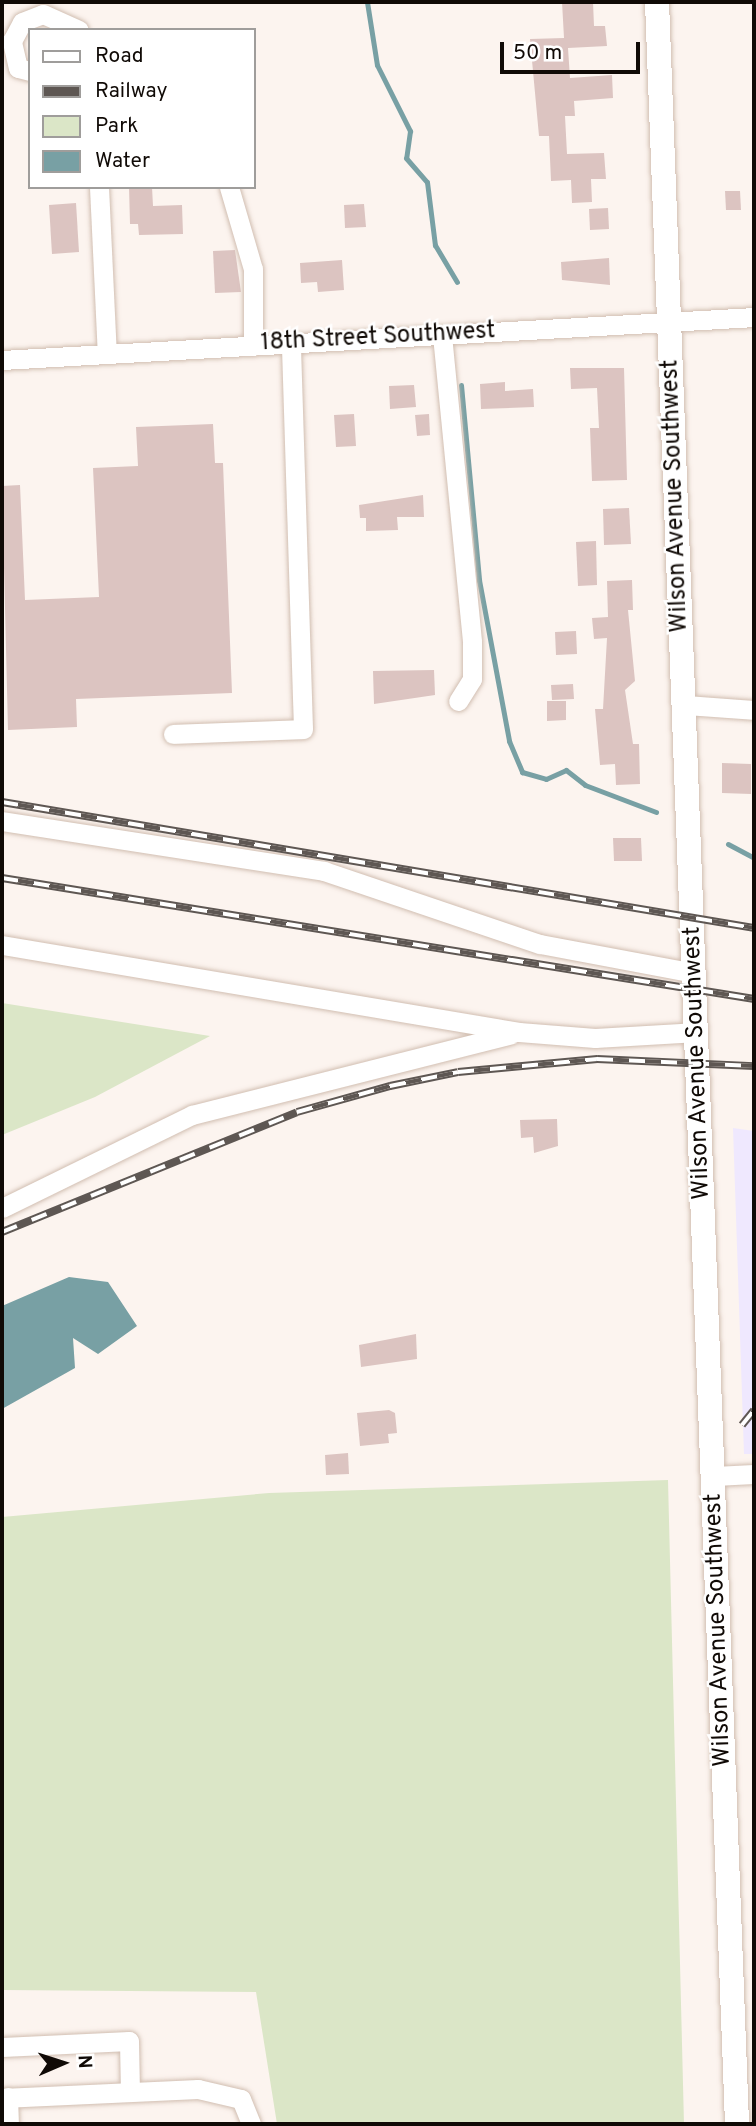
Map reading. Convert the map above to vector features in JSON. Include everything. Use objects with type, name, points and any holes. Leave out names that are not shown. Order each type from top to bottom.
[{"type":"main road","name":"Wilson Avenue Southwest","points":[[657,2],[698,1032],[737,2124]]},
{"type":"street","points":[[28,70],[18,68],[12,41],[22,22],[43,14],[74,28]]},
{"type":"street","points":[[99,189],[107,354]]},
{"type":"street","points":[[230,189],[253,269],[253,346]]},
{"type":"street","name":"18th Street Southwest","points":[[2,360],[754,317]]},
{"type":"street","points":[[442,335],[472,642],[472,679],[458,701]]},
{"type":"street","points":[[173,734],[303,729],[291,344]]},
{"type":"street","points":[[685,705],[754,710]]},
{"type":"street","points":[[2,821],[324,871],[540,944],[695,972]]},
{"type":"street","points":[[2,945],[519,1032],[595,1038],[698,1032]]},
{"type":"street","points":[[2,1209],[192,1115],[325,1076],[519,1032]]},
{"type":"street","points":[[714,1476],[754,1474]]},
{"type":"street","points":[[2,2047],[129,2041],[130,2092]]},
{"type":"street","points":[[9,2124],[5,2098],[198,2089],[241,2099],[251,2124]]},
{"type":"shaded area","points":[[733,1128],[754,1131],[754,1454],[744,1454]]},
{"type":"green space","points":[[2,1003],[210,1036],[95,1097],[2,1135]]},
{"type":"green space","points":[[668,1480],[684,2124],[277,2124],[256,1992],[2,1990],[2,1517],[269,1493]]},
{"type":"water","points":[[69,1277],[108,1282],[137,1326],[98,1354],[73,1338],[75,1368],[2,1409],[2,1306]]},
{"type":"building","points":[[562,2],[593,2],[594,26],[605,26],[607,46],[568,48],[570,78],[612,75],[613,98],[574,101],[575,116],[565,116],[567,154],[604,153],[606,179],[591,179],[592,202],[572,203],[571,180],[551,181],[549,136],[539,136],[530,39],[564,38]]},
{"type":"building","points":[[129,189],[152,189],[153,206],[182,205],[183,234],[139,235],[138,224],[130,224]]},
{"type":"building","points":[[725,191],[740,191],[741,210],[726,210]]},
{"type":"building","points":[[76,203],[79,252],[52,254],[49,205]]},
{"type":"building","points":[[364,204],[366,227],[345,228],[344,205]]},
{"type":"building","points":[[608,208],[609,229],[590,230],[589,209]]},
{"type":"building","points":[[235,250],[241,292],[215,293],[213,251]]},
{"type":"building","points":[[609,258],[610,285],[562,280],[561,262]]},
{"type":"building","points":[[342,260],[344,290],[318,292],[317,282],[301,283],[300,263]]},
{"type":"building","points":[[570,368],[624,368],[627,480],[592,481],[590,428],[599,428],[597,388],[571,389]]},
{"type":"building","points":[[505,382],[505,391],[533,389],[534,407],[481,409],[480,384]]},
{"type":"building","points":[[414,385],[416,407],[390,409],[389,386]]},
{"type":"building","points":[[354,414],[356,446],[336,447],[334,415]]},
{"type":"building","points":[[429,414],[430,435],[417,436],[415,415]]},
{"type":"building","points":[[213,424],[215,463],[223,463],[232,693],[76,699],[77,727],[8,730],[2,486],[20,485],[25,600],[99,597],[93,468],[138,466],[136,427]]},
{"type":"building","points":[[423,495],[424,517],[397,517],[398,530],[366,531],[366,518],[360,518],[359,505]]},
{"type":"building","points":[[629,508],[631,544],[604,545],[603,509]]},
{"type":"building","points":[[596,541],[597,585],[578,586],[576,542]]},
{"type":"building","points":[[632,580],[633,610],[628,610],[635,681],[625,690],[633,744],[639,744],[640,784],[616,785],[615,764],[600,765],[595,709],[603,709],[607,638],[594,639],[592,618],[608,617],[607,581]]},
{"type":"building","points":[[576,631],[577,654],[556,655],[555,632]]},
{"type":"building","points":[[434,670],[435,695],[374,704],[373,671]]},
{"type":"building","points":[[573,684],[574,699],[552,700],[551,685]]},
{"type":"building","points":[[547,701],[566,701],[566,720],[547,721]]},
{"type":"building","points":[[722,763],[751,764],[751,794],[722,793]]},
{"type":"building","points":[[613,838],[641,838],[642,861],[614,861]]},
{"type":"building","points":[[557,1119],[558,1146],[534,1153],[533,1137],[521,1138],[520,1120]]},
{"type":"building","points":[[416,1334],[417,1359],[361,1367],[359,1345]]},
{"type":"building","points":[[389,1410],[395,1413],[397,1433],[388,1434],[389,1443],[360,1446],[357,1413]]},
{"type":"building","points":[[348,1453],[349,1474],[326,1475],[325,1455]]},
{"type":"waterway","points":[[367,2],[377,65],[410,131],[406,158],[427,182],[435,245],[457,282]]},
{"type":"waterway","points":[[461,385],[479,580],[509,741],[522,772],[546,779],[566,770],[585,785],[656,812]]},
{"type":"waterway","points":[[728,844],[754,858]]},
{"type":"railway","points":[[2,802],[754,928]]},
{"type":"railway","points":[[2,878],[754,999]]},
{"type":"railway","points":[[2,1232],[297,1112],[390,1086],[458,1072],[597,1059],[754,1066]]},
{"type":"railway","points":[[742,1425],[754,1410]]}]
